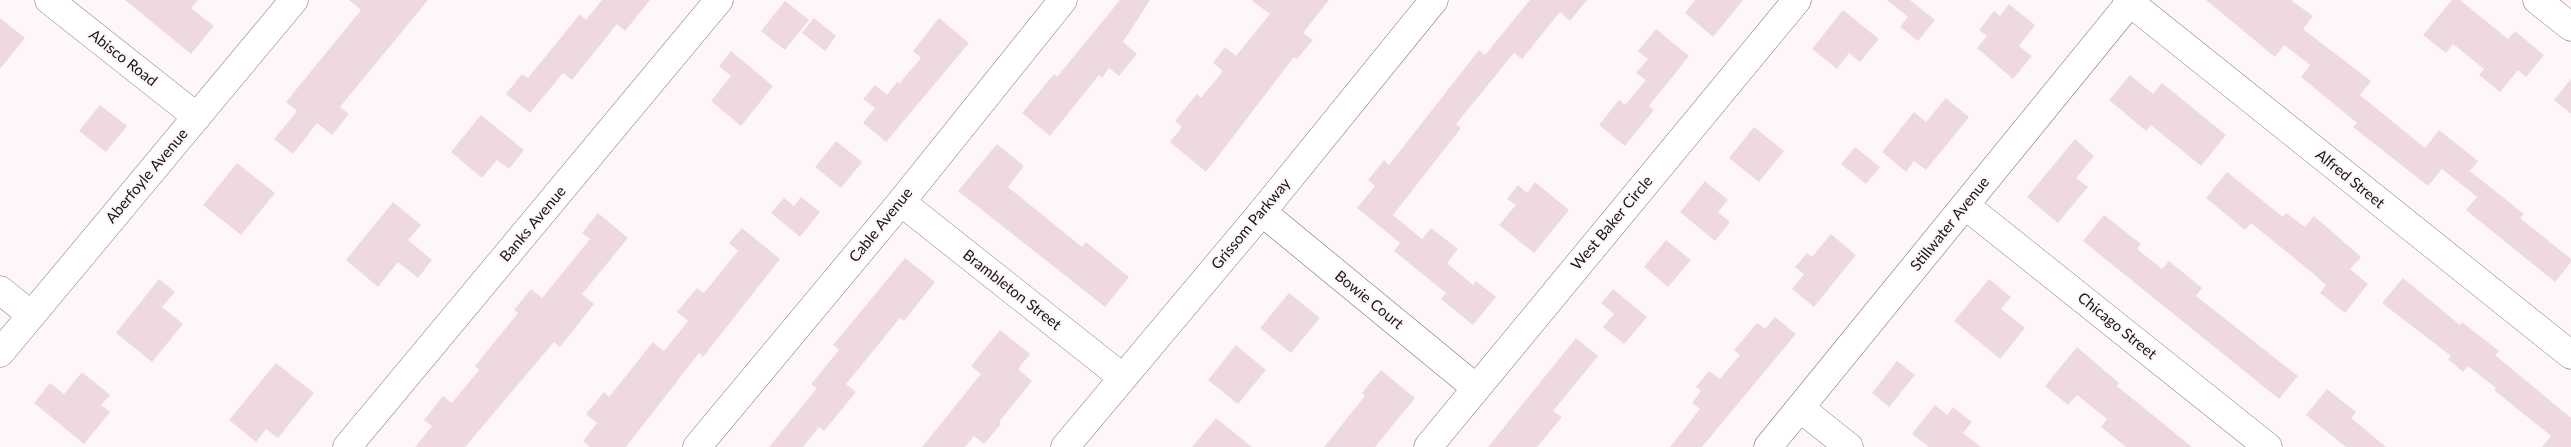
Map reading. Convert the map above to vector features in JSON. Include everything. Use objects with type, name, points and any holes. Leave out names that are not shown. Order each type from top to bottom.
[{"type":"street","name":"Abisco Road","points":[[49,0],[197,117]]},
{"type":"street","name":"Aberfoyle Avenue","points":[[0,353],[294,0]]},
{"type":"street","name":"Banks Avenue","points":[[347,447],[719,0]]},
{"type":"street","name":"Cable Avenue","points":[[697,447],[901,202],[1063,0]]},
{"type":"street","name":"Grissom Parkway","points":[[1065,447],[1262,212],[1434,0]]},
{"type":"street","name":"West Baker Circle","points":[[1428,447],[1797,0]]},
{"type":"street","points":[[2538,0],[2571,27]]},
{"type":"street","name":"Stillwater Avenue","points":[[1768,447],[1966,206],[2129,1]]},
{"type":"street","name":"Alfred Street","points":[[2129,1],[2571,355]]},
{"type":"street","name":"Brambleton Street","points":[[901,202],[1122,378]]},
{"type":"street","name":"Chicago Street","points":[[1966,206],[2268,447]]},
{"type":"street","name":"Bowie Court","points":[[1262,212],[1476,388]]},
{"type":"street","points":[[0,290],[32,314]]},
{"type":"street","points":[[1800,408],[1849,447]]},
{"type":"building","points":[[125,0],[198,0],[191,8],[214,26],[191,54]]},
{"type":"building","points":[[349,0],[428,0],[340,107],[349,114],[332,135],[317,123],[293,154],[274,139],[297,111],[286,102],[361,10]]},
{"type":"building","points":[[602,0],[650,0],[625,31],[617,24],[572,80],[563,73],[530,113],[506,94],[522,74],[528,78],[580,14],[586,20]]},
{"type":"building","points":[[1120,0],[1150,0],[1123,42],[1137,54],[1119,76],[1109,68],[1102,78],[1099,75],[1050,136],[1022,113],[1054,74],[1057,77]]},
{"type":"building","points":[[1251,0],[1329,0],[1303,33],[1313,40],[1297,59],[1294,57],[1206,172],[1170,142],[1182,127],[1175,121],[1197,94],[1201,98],[1223,71],[1213,63],[1225,47],[1236,56],[1270,14]]},
{"type":"building","points":[[1530,0],[1587,0],[1570,21],[1560,12],[1522,59],[1514,53],[1456,124],[1461,128],[1393,215],[1422,239],[1431,228],[1458,249],[1447,263],[1473,285],[1476,281],[1496,297],[1473,325],[1441,299],[1446,293],[1394,251],[1400,243],[1357,208],[1375,186],[1368,180],[1384,160],[1389,165],[1479,50],[1485,55]]},
{"type":"building","points":[[1695,0],[1743,0],[1713,37],[1685,13]]},
{"type":"building","points":[[1887,0],[1910,0],[1935,20],[1918,41],[1900,27],[1908,17]]},
{"type":"building","points":[[2206,0],[2291,0],[2313,16],[2303,29],[2371,81],[2360,95],[2425,148],[2439,130],[2478,161],[2470,171],[2524,214],[2520,218],[2571,259],[2571,262],[2555,282],[2466,210],[2477,197],[2442,169],[2428,186],[2353,127],[2357,123],[2301,77],[2310,65],[2284,45],[2275,57]]},
{"type":"building","points":[[2452,0],[2460,0],[2508,39],[2515,31],[2544,55],[2526,77],[2518,70],[2500,92],[2479,75],[2484,69],[2453,44],[2446,53],[2423,35]]},
{"type":"building","points":[[785,1],[809,20],[785,50],[761,31]]},
{"type":"building","points":[[2009,4],[2035,25],[2019,46],[2032,56],[2013,79],[1977,48],[1987,36],[1979,30],[1994,11],[2000,16]]},
{"type":"building","points":[[1843,10],[1879,39],[1860,62],[1849,53],[1837,69],[1812,49]]},
{"type":"building","points":[[0,18],[25,38],[0,69]]},
{"type":"building","points":[[814,18],[836,36],[825,51],[802,33]]},
{"type":"building","points":[[939,18],[969,43],[886,142],[863,123],[875,108],[863,99],[875,85],[887,95],[897,82],[899,84],[921,58],[913,51]]},
{"type":"building","points":[[1656,29],[1689,56],[1649,106],[1654,110],[1625,146],[1599,125],[1619,100],[1625,105],[1646,80],[1636,73],[1648,59],[1638,51]]},
{"type":"building","points":[[731,51],[773,86],[741,126],[711,101],[731,76],[719,66]]},
{"type":"building","points":[[2130,75],[2153,94],[2162,83],[2226,135],[2201,166],[2151,125],[2146,131],[2109,100]]},
{"type":"building","points":[[2571,79],[2571,114],[2554,100]]},
{"type":"building","points":[[1946,98],[1969,117],[1926,170],[1914,161],[1906,172],[1882,152],[1914,112],[1926,122]]},
{"type":"building","points":[[100,105],[127,126],[106,152],[79,131]]},
{"type":"building","points":[[481,115],[524,150],[509,169],[497,160],[482,178],[451,152]]},
{"type":"building","points":[[1754,127],[1784,151],[1759,182],[1729,158]]},
{"type":"building","points":[[2075,139],[2094,156],[2076,178],[2088,187],[2058,223],[2027,197]]},
{"type":"building","points":[[836,141],[862,162],[841,188],[815,167]]},
{"type":"building","points":[[997,144],[1024,166],[1008,187],[1082,247],[1086,242],[1129,277],[1105,307],[958,191]]},
{"type":"building","points":[[1855,147],[1880,167],[1866,184],[1841,164]]},
{"type":"building","points":[[237,163],[275,193],[241,235],[203,205]]},
{"type":"building","points":[[2227,172],[2283,217],[2286,213],[2305,227],[2314,216],[2361,257],[2350,269],[2368,284],[2345,313],[2320,293],[2326,285],[2315,275],[2251,223],[2245,230],[2206,198]]},
{"type":"building","points":[[1705,181],[1728,200],[1718,212],[1730,222],[1715,241],[1680,212]]},
{"type":"building","points":[[1535,182],[1569,210],[1534,253],[1499,225],[1516,205],[1507,199],[1518,185],[1527,193]]},
{"type":"building","points":[[801,197],[820,212],[800,237],[771,213],[784,198],[794,206]]},
{"type":"building","points":[[393,202],[421,225],[408,240],[432,260],[418,278],[398,262],[378,287],[346,260]]},
{"type":"building","points":[[598,213],[628,238],[582,294],[594,304],[560,347],[554,342],[465,447],[415,447],[432,426],[424,420],[443,396],[452,403],[479,370],[475,366],[518,313],[514,310],[531,289],[542,298],[590,239],[582,233]]},
{"type":"building","points":[[2104,215],[2141,244],[2137,249],[2162,269],[2169,261],[2202,288],[2196,296],[2298,376],[2279,399],[2083,241]]},
{"type":"building","points":[[742,228],[780,259],[703,357],[699,353],[626,447],[590,447],[583,441],[597,423],[586,414],[604,392],[609,397],[653,342],[664,351],[688,321],[677,312],[697,288],[704,293],[738,251],[729,243]]},
{"type":"building","points":[[1831,234],[1856,255],[1814,307],[1792,289],[1804,274],[1795,267],[1807,253],[1812,257]]},
{"type":"building","points":[[1666,240],[1691,260],[1668,287],[1644,267]]},
{"type":"building","points":[[905,258],[935,282],[904,321],[900,318],[846,384],[856,392],[824,431],[819,427],[803,447],[769,447],[817,388],[811,384],[839,350],[833,345]]},
{"type":"building","points":[[2403,278],[2460,325],[2462,322],[2499,351],[2495,355],[2571,418],[2571,447],[2542,447],[2551,436],[2494,390],[2496,388],[2468,366],[2463,372],[2448,359],[2451,356],[2382,303]]},
{"type":"building","points":[[159,279],[175,292],[162,307],[183,324],[152,362],[116,333]]},
{"type":"building","points":[[1989,279],[2011,297],[2001,309],[2025,328],[2000,359],[1954,321]]},
{"type":"building","points":[[1613,289],[1647,317],[1624,344],[1603,327],[1614,314],[1601,303]]},
{"type":"building","points":[[1289,293],[1320,318],[1291,353],[1260,328]]},
{"type":"building","points":[[1775,317],[1796,334],[1702,447],[1670,447],[1700,409],[1692,403],[1701,391],[1696,387],[1709,371],[1720,379],[1740,355],[1734,350],[1757,323],[1765,329]]},
{"type":"building","points":[[1000,330],[1030,354],[1018,369],[1032,381],[984,444],[974,436],[965,447],[922,447],[981,374],[971,366]]},
{"type":"building","points":[[1576,338],[1598,356],[1553,411],[1562,417],[1537,447],[1488,447]]},
{"type":"building","points":[[1236,345],[1266,370],[1238,404],[1208,380]]},
{"type":"building","points":[[2077,347],[2119,383],[2117,386],[2192,447],[2126,447],[2101,427],[2107,419],[2077,395],[2068,405],[2045,386]]},
{"type":"building","points":[[1897,361],[1915,375],[1889,407],[1872,393]]},
{"type":"building","points":[[276,363],[314,393],[278,438],[266,429],[256,442],[229,420]]},
{"type":"building","points":[[1381,370],[1415,398],[1375,447],[1324,447],[1365,396],[1362,393]]},
{"type":"building","points":[[82,372],[110,395],[101,405],[110,412],[84,444],[34,403],[50,383],[64,394]]},
{"type":"building","points":[[2327,389],[2356,412],[2351,418],[2386,447],[2346,447],[2306,415]]},
{"type":"building","points":[[1935,405],[1947,415],[1953,407],[1972,422],[1963,433],[1981,447],[1929,447],[1912,434]]},
{"type":"building","points":[[1216,418],[1252,447],[1192,447]]}]
